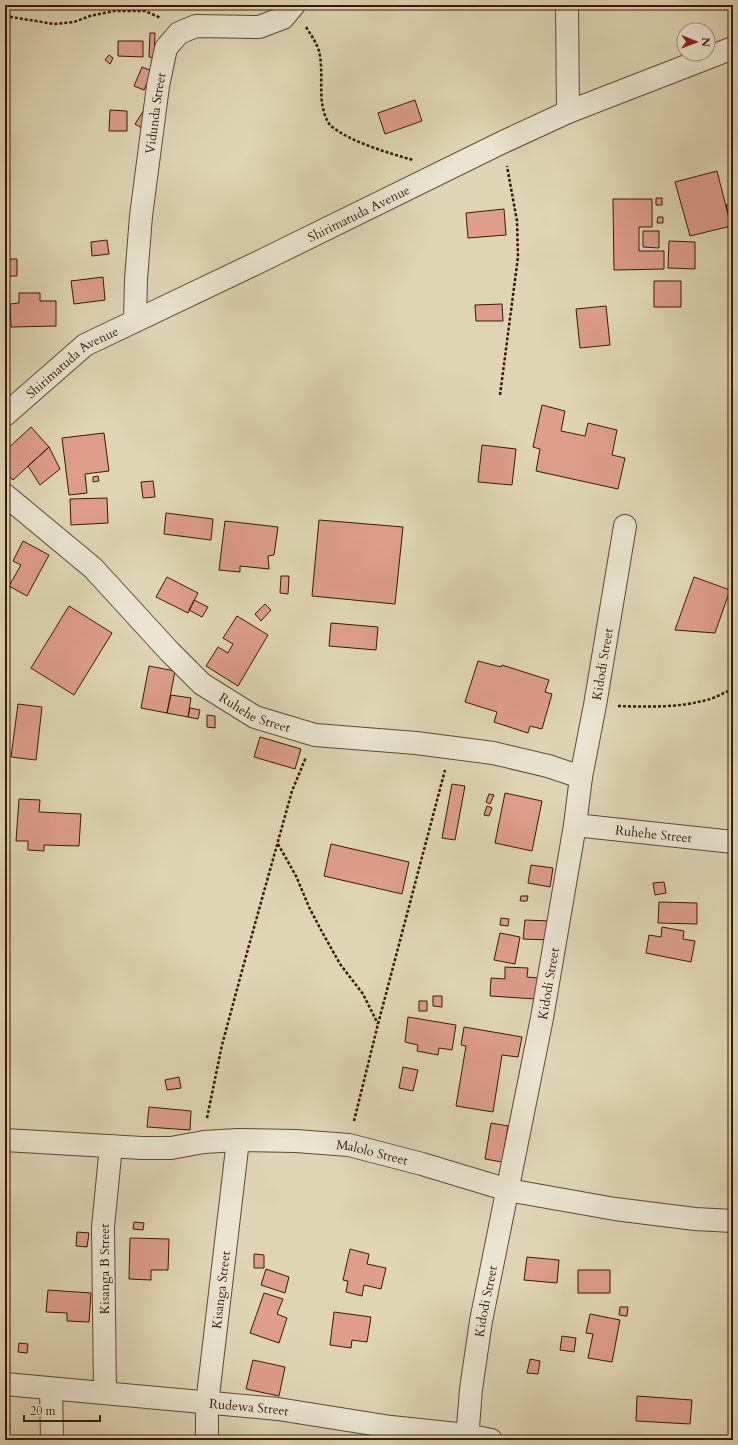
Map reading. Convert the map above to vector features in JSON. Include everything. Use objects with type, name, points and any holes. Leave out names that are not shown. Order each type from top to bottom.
[{"type":"street","points":[[566,5],[568,112]]},
{"type":"street","name":"Vidunda Street","points":[[135,321],[136,279],[141,216],[158,86],[166,48],[179,33],[196,26],[259,27],[299,14]]},
{"type":"street","name":"Shirimatuda Avenue","points":[[5,415],[85,345],[503,142],[568,112],[733,48]]},
{"type":"street","name":"Ruhehe Street","points":[[5,495],[93,568],[202,684],[255,717],[314,735],[416,743],[493,753],[548,766],[581,776]]},
{"type":"street","name":"Kidodi Street","points":[[467,1437],[470,1389],[481,1321],[542,1018],[575,825],[581,776],[595,705],[625,526]]},
{"type":"street","name":"Ruhehe Street","points":[[575,825],[733,842]]},
{"type":"street","name":"Malolo Street","points":[[5,1140],[142,1148],[171,1148],[204,1142],[238,1140],[296,1141],[349,1145],[422,1164],[508,1190],[615,1209],[695,1219],[733,1221]]},
{"type":"street","name":"Kisanga Street","points":[[207,1440],[207,1404],[238,1140]]},
{"type":"street","name":"Kisanga B Street","points":[[105,1393],[103,1227],[111,1146]]},
{"type":"street","name":"Rudewa Street","points":[[5,1384],[207,1404],[278,1409],[390,1433],[467,1437],[491,1440]]},
{"type":"street","points":[[51,1389],[52,1440]]},
{"type":"path","points":[[5,16],[54,24],[74,22],[90,16],[114,11],[145,11],[165,20],[179,33]]},
{"type":"path","points":[[299,14],[319,52],[322,104],[330,125],[351,138],[394,154],[448,169]]},
{"type":"path","points":[[500,395],[518,257],[517,221],[503,142]]},
{"type":"path","points":[[595,705],[648,707],[685,704],[713,698],[733,689]]},
{"type":"path","points":[[204,1142],[210,1100],[222,1046],[292,791],[314,735]]},
{"type":"path","points":[[349,1145],[378,1024],[451,748]]},
{"type":"path","points":[[278,843],[296,876],[309,907],[321,930],[340,964],[363,994],[378,1024]]},
{"type":"building","points":[[177,5],[177,7],[154,6]]},
{"type":"building","points":[[150,33],[155,33],[154,58],[149,57]]},
{"type":"building","points":[[118,41],[143,41],[143,57],[118,56]]},
{"type":"building","points":[[109,55],[113,58],[110,64],[105,60]]},
{"type":"building","points":[[142,67],[152,71],[144,90],[134,86]]},
{"type":"building","points":[[415,100],[422,121],[385,134],[378,113]]},
{"type":"building","points":[[110,110],[127,111],[127,131],[109,131]]},
{"type":"building","points":[[144,110],[153,116],[145,130],[135,124]]},
{"type":"building","points":[[717,171],[731,226],[690,236],[675,182]]},
{"type":"building","points":[[656,198],[662,198],[662,205],[656,205]]},
{"type":"building","points":[[613,199],[652,199],[652,227],[639,227],[639,251],[664,251],[664,269],[614,270]]},
{"type":"building","points":[[733,204],[733,225],[731,226],[726,205]]},
{"type":"building","points":[[504,209],[506,235],[468,238],[466,213]]},
{"type":"building","points":[[658,217],[663,217],[663,223],[657,223]]},
{"type":"building","points":[[643,231],[659,231],[659,248],[643,247]]},
{"type":"building","points":[[107,240],[109,254],[92,256],[91,242]]},
{"type":"building","points":[[669,241],[695,242],[695,269],[668,268]]},
{"type":"building","points":[[5,259],[17,259],[17,276],[5,276]]},
{"type":"building","points":[[103,277],[105,300],[74,304],[71,281]]},
{"type":"building","points":[[654,281],[681,281],[681,307],[654,307]]},
{"type":"building","points":[[19,293],[40,293],[40,301],[56,301],[56,326],[11,327],[10,304],[19,303]]},
{"type":"building","points":[[502,304],[503,321],[476,321],[475,305]]},
{"type":"building","points":[[606,306],[610,345],[580,348],[576,309]]},
{"type":"building","points":[[542,405],[565,411],[561,431],[585,436],[588,423],[617,430],[612,455],[625,458],[618,489],[536,471],[540,449],[533,447]]},
{"type":"building","points":[[31,427],[49,447],[13,480],[5,471],[5,451]]},
{"type":"building","points":[[104,433],[109,471],[85,474],[87,493],[69,495],[62,438]]},
{"type":"building","points":[[482,445],[516,449],[512,485],[478,482]]},
{"type":"building","points":[[49,447],[60,469],[40,485],[28,466]]},
{"type":"building","points":[[98,476],[99,481],[93,482],[93,477]]},
{"type":"building","points":[[153,481],[155,497],[143,498],[141,482]]},
{"type":"building","points":[[107,498],[108,523],[71,525],[70,499]]},
{"type":"building","points":[[166,513],[213,519],[211,540],[164,534]]},
{"type":"building","points":[[319,520],[403,527],[395,604],[312,596]]},
{"type":"building","points":[[225,521],[278,527],[274,555],[268,556],[269,569],[240,566],[240,572],[219,570]]},
{"type":"building","points":[[23,541],[49,555],[27,596],[9,586],[21,565],[13,561]]},
{"type":"building","points":[[281,576],[289,576],[288,594],[280,593]]},
{"type":"building","points":[[167,577],[198,593],[188,613],[156,597]]},
{"type":"building","points":[[694,577],[730,590],[715,633],[675,630]]},
{"type":"building","points":[[194,600],[208,607],[202,617],[189,610]]},
{"type":"building","points":[[265,604],[271,610],[261,621],[255,614]]},
{"type":"building","points":[[69,606],[112,633],[74,695],[31,668]]},
{"type":"building","points":[[237,616],[268,635],[238,686],[206,666],[218,647],[228,653],[233,644],[223,638]]},
{"type":"building","points":[[331,623],[378,627],[376,650],[329,646]]},
{"type":"building","points":[[478,661],[501,667],[502,665],[549,680],[545,692],[552,694],[542,729],[530,726],[528,733],[494,722],[497,712],[465,702]]},
{"type":"building","points":[[149,666],[175,671],[167,713],[141,708]]},
{"type":"building","points":[[171,695],[191,698],[188,717],[167,713]]},
{"type":"building","points":[[18,704],[42,707],[36,760],[11,757]]},
{"type":"building","points":[[190,708],[200,710],[198,719],[188,717]]},
{"type":"building","points":[[207,715],[215,716],[215,728],[207,727]]},
{"type":"building","points":[[260,737],[301,749],[295,769],[254,757]]},
{"type":"building","points":[[452,784],[465,786],[455,840],[442,838]]},
{"type":"building","points":[[505,793],[542,801],[532,851],[495,843]]},
{"type":"building","points":[[489,794],[494,795],[490,804],[486,802]]},
{"type":"building","points":[[19,799],[40,800],[39,812],[81,814],[79,846],[44,845],[44,851],[28,850],[28,841],[16,841]]},
{"type":"building","points":[[487,806],[492,808],[489,816],[484,815]]},
{"type":"building","points":[[331,844],[409,862],[402,894],[324,876]]},
{"type":"building","points":[[531,865],[553,868],[550,887],[528,883]]},
{"type":"building","points":[[664,882],[666,893],[655,895],[653,883]]},
{"type":"building","points":[[521,896],[528,896],[527,901],[520,901]]},
{"type":"building","points":[[659,902],[697,903],[697,924],[658,923]]},
{"type":"building","points":[[501,918],[509,919],[508,926],[500,925]]},
{"type":"building","points":[[525,920],[551,921],[550,940],[523,939]]},
{"type":"building","points":[[662,927],[684,931],[683,939],[695,941],[691,962],[646,953],[649,935],[661,937]]},
{"type":"building","points":[[500,933],[520,937],[515,964],[494,960]]},
{"type":"building","points":[[505,967],[528,968],[527,977],[538,978],[536,999],[490,996],[491,978],[505,979]]},
{"type":"building","points":[[433,996],[442,996],[442,1007],[433,1006]]},
{"type":"building","points":[[419,1001],[427,1001],[427,1011],[419,1011]]},
{"type":"building","points":[[408,1017],[456,1025],[452,1050],[439,1048],[438,1055],[417,1051],[418,1045],[405,1042]]},
{"type":"building","points":[[464,1027],[522,1037],[518,1057],[502,1055],[493,1112],[456,1106],[466,1046],[461,1045]]},
{"type":"building","points":[[403,1067],[418,1070],[413,1091],[399,1088]]},
{"type":"building","points":[[179,1077],[181,1088],[167,1090],[165,1080]]},
{"type":"building","points":[[149,1107],[191,1111],[190,1130],[147,1127]]},
{"type":"building","points":[[491,1123],[508,1126],[502,1162],[485,1159]]},
{"type":"building","points":[[134,1222],[144,1223],[143,1230],[133,1229]]},
{"type":"building","points":[[77,1232],[89,1233],[87,1247],[76,1246]]},
{"type":"building","points":[[130,1238],[169,1239],[168,1270],[151,1270],[151,1280],[129,1279]]},
{"type":"building","points":[[350,1249],[369,1254],[367,1264],[386,1268],[381,1289],[364,1285],[362,1296],[346,1292],[348,1281],[343,1280]]},
{"type":"building","points":[[254,1254],[264,1255],[264,1268],[254,1268]]},
{"type":"building","points":[[527,1257],[559,1260],[557,1283],[524,1280]]},
{"type":"building","points":[[266,1269],[289,1277],[285,1293],[261,1285]]},
{"type":"building","points":[[578,1270],[610,1270],[610,1293],[578,1293]]},
{"type":"building","points":[[48,1290],[91,1293],[89,1322],[67,1321],[67,1313],[46,1312]]},
{"type":"building","points":[[264,1293],[283,1299],[277,1314],[287,1318],[279,1343],[250,1333]]},
{"type":"building","points":[[620,1307],[628,1307],[627,1316],[619,1315]]},
{"type":"building","points":[[334,1312],[371,1317],[367,1342],[352,1340],[351,1348],[330,1345]]},
{"type":"building","points":[[590,1314],[620,1320],[612,1362],[588,1358],[593,1334],[586,1333]]},
{"type":"building","points":[[562,1336],[576,1338],[574,1352],[560,1350]]},
{"type":"building","points":[[5,1338],[8,1339],[6,1357],[5,1357]]},
{"type":"building","points":[[19,1343],[28,1344],[27,1353],[18,1352]]},
{"type":"building","points":[[530,1359],[540,1361],[538,1374],[527,1373]]},
{"type":"building","points":[[253,1360],[285,1367],[279,1396],[246,1389]]},
{"type":"building","points":[[637,1396],[692,1400],[690,1424],[636,1421]]},
{"type":"building","points":[[5,1425],[10,1425],[9,1440],[5,1440]]}]
